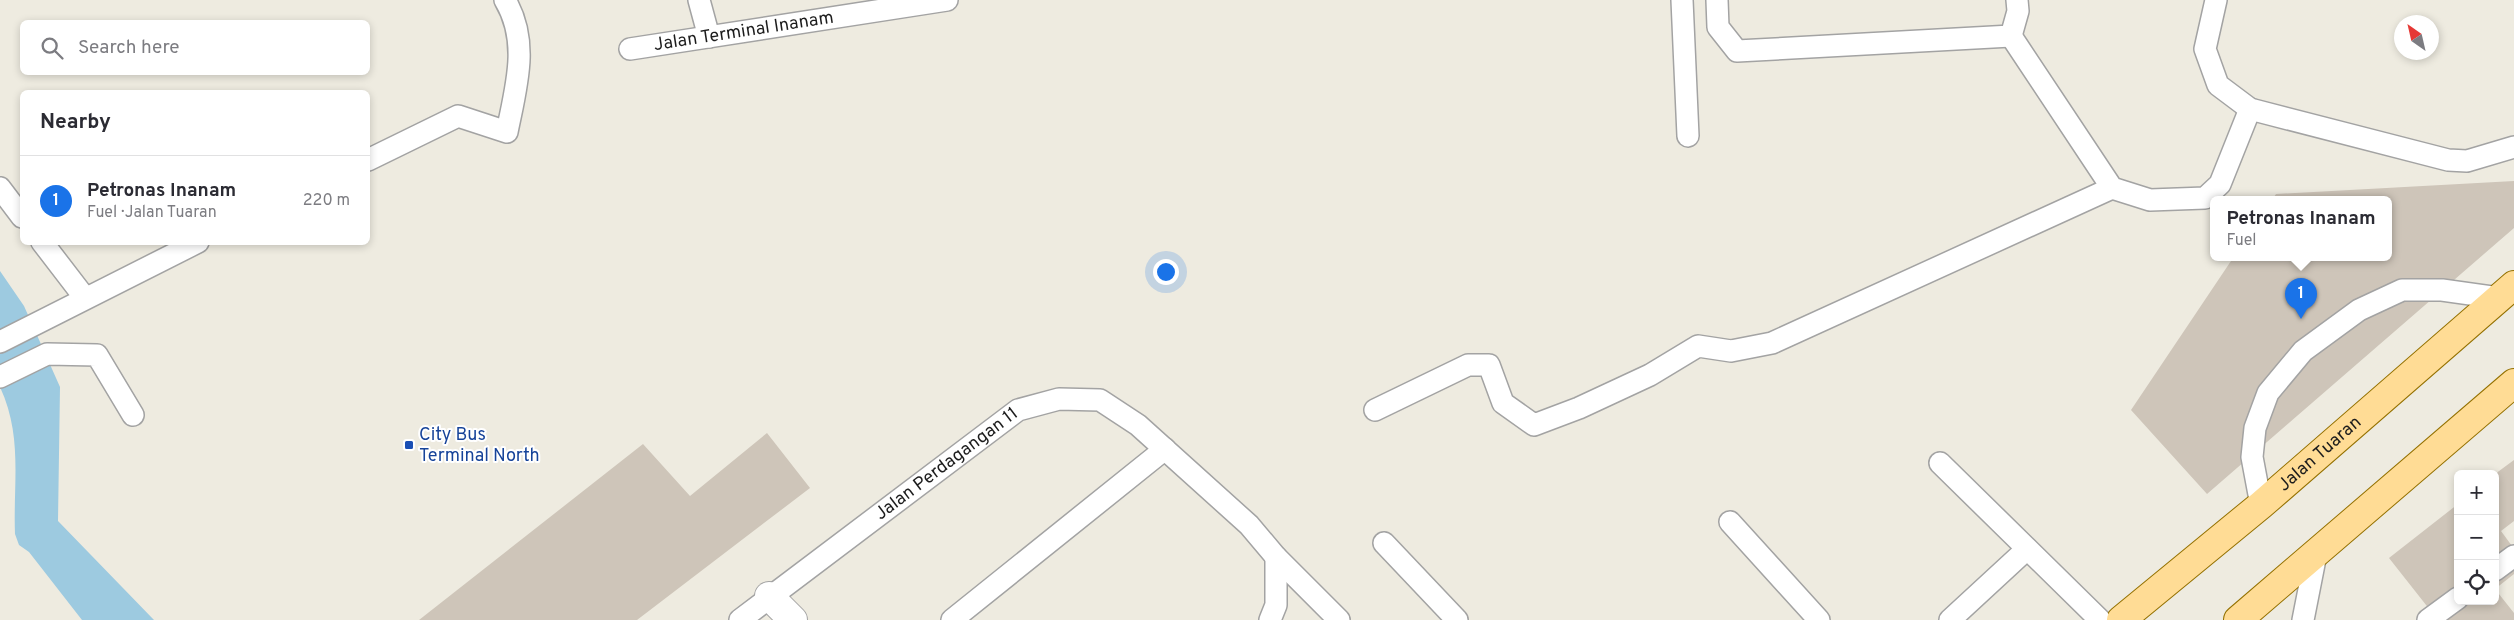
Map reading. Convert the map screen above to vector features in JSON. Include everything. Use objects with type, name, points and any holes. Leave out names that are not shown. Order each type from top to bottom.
[{"type":"main road","name":"Jalan Tuaran","points":[[2121,620],[2261,505],[2507,292]]},
{"type":"main road","points":[[2238,620],[2514,383]]},
{"type":"street","points":[[770,596],[793,620]]},
{"type":"lane","points":[[370,159],[458,116],[507,132],[520,63],[513,14],[505,0]]},
{"type":"lane","points":[[698,0],[709,37]]},
{"type":"lane","name":"Jalan Terminal Inanam","points":[[630,48],[947,0]]},
{"type":"lane","points":[[1682,0],[1688,136]]},
{"type":"lane","points":[[1717,0],[1718,27],[1737,51],[2011,36]]},
{"type":"lane","points":[[2017,0],[2018,11],[2011,36],[2112,188],[2150,200],[2205,198],[2220,184],[2250,109]]},
{"type":"lane","points":[[2216,0],[2205,49],[2218,86],[2250,109],[2448,160],[2467,161],[2514,147]]},
{"type":"lane","points":[[0,188],[20,214]]},
{"type":"lane","points":[[1375,410],[1468,365],[1489,365],[1503,403],[1534,425],[1579,408],[1650,375],[1698,346],[1731,351],[1772,344],[2112,188]]},
{"type":"lane","points":[[44,245],[86,298]]},
{"type":"lane","points":[[0,342],[192,245]]},
{"type":"lane","points":[[2261,505],[2252,457],[2256,428],[2268,393],[2303,351],[2359,310],[2402,290],[2507,292]]},
{"type":"lane","points":[[0,376],[47,354],[97,355],[133,414]]},
{"type":"lane","name":"Jalan Perdagangan 11","points":[[740,620],[947,466],[1018,410],[1059,399],[1100,400],[1138,425],[1249,525],[1276,557],[1339,620]]},
{"type":"lane","points":[[952,620],[1165,449]]},
{"type":"lane","points":[[1940,463],[2100,620]]},
{"type":"lane","points":[[1730,522],[1819,620]]},
{"type":"lane","points":[[1384,543],[1457,620]]},
{"type":"lane","points":[[1950,620],[2027,549]]},
{"type":"lane","points":[[2303,620],[2316,554]]},
{"type":"lane","points":[[2499,567],[2514,556]]},
{"type":"lane","points":[[1270,620],[1276,605],[1276,557]]},
{"type":"lane","points":[[2428,620],[2454,601]]},
{"type":"water","points":[[0,271],[24,306],[60,387],[58,521],[154,620],[82,620],[29,552],[19,545],[15,534],[15,460],[12,424],[0,387]]},
{"type":"building","points":[[2514,181],[2514,228],[2207,494],[2131,410],[2231,261],[2392,261],[2392,196],[2275,196],[2276,194]]},
{"type":"building","points":[[767,433],[810,488],[637,620],[419,620],[643,444],[690,496]]},
{"type":"building","points":[[2514,460],[2514,521],[2501,531],[2512,546],[2514,545],[2514,574],[2499,586],[2499,515],[2499,471]]},
{"type":"building","points":[[2454,507],[2454,605],[2499,605],[2499,594],[2514,613],[2514,620],[2429,620],[2430,610],[2389,558]]},
{"type":"place","name":"Petronas Inanam","points":[[2301,319]]},
{"type":"place","name":"City Bus Terminal North","points":[[409,445]]}]
